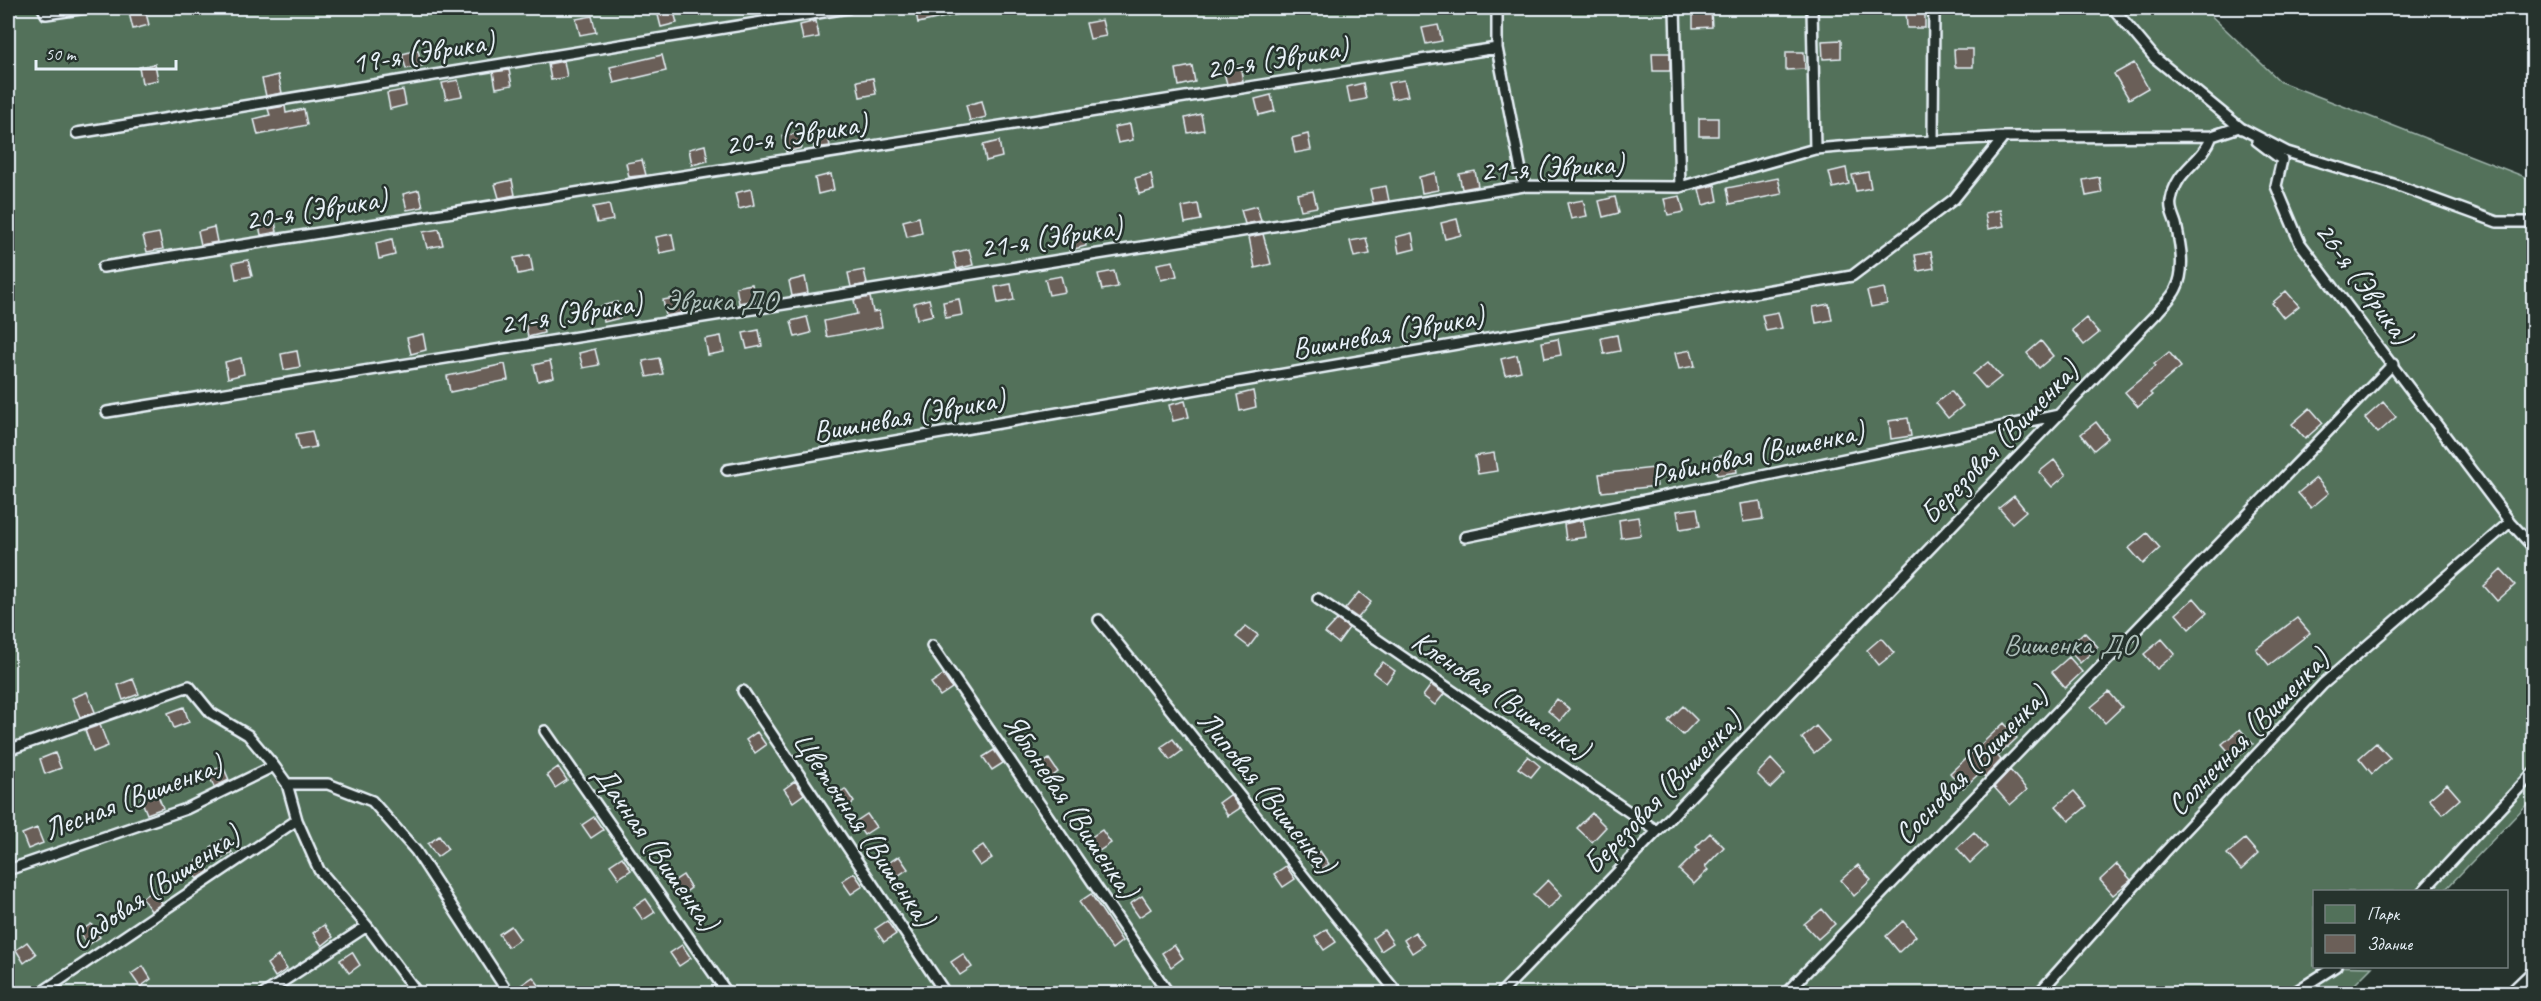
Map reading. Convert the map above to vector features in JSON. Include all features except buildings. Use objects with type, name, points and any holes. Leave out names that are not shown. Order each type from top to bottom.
[{"type":"lane","points":[[44,11],[87,8]]},
{"type":"lane","name":"19-я (Эврика)","points":[[77,133],[849,8]]},
{"type":"lane","points":[[1497,8],[1497,48],[1524,186]]},
{"type":"lane","points":[[1675,8],[1680,187]]},
{"type":"lane","points":[[1812,8],[1815,149]]},
{"type":"lane","points":[[1933,140],[1934,8]]},
{"type":"lane","name":"26-я (Эврика)","points":[[2113,8],[2154,58],[2282,160],[2276,186],[2300,243],[2510,522],[2534,548]]},
{"type":"lane","name":"20-я (Эврика)","points":[[103,267],[1497,48]]},
{"type":"lane","points":[[2212,136],[2239,127],[2287,152],[2393,184],[2497,222],[2534,222]]},
{"type":"lane","name":"21-я (Эврика)","points":[[107,412],[1524,186],[1680,187],[1815,149],[1933,140],[2212,136]]},
{"type":"lane","name":"Березовая (Вишенка)","points":[[1500,993],[2156,314],[2177,288],[2182,262],[2176,223],[2170,204],[2181,176],[2208,148],[2212,136]]},
{"type":"lane","name":"Вишневая (Эврика)","points":[[727,470],[1852,276],[1954,199],[2004,138]]},
{"type":"lane","name":"Сосновая (Вишенка)","points":[[1785,993],[2392,364]]},
{"type":"lane","name":"Рябиновая (Вишенка)","points":[[1465,537],[2059,415]]},
{"type":"lane","name":"Солнечная (Вишенка)","points":[[2038,993],[2164,853],[2323,684],[2510,522]]},
{"type":"lane","name":"Кленовая (Вишенка)","points":[[1318,599],[1657,831]]},
{"type":"lane","name":"Липовая (Вишенка)","points":[[1100,620],[1398,993]]},
{"type":"lane","name":"Яблоневая (Вишенка)","points":[[932,646],[1169,993]]},
{"type":"lane","points":[[8,750],[189,686],[211,713],[248,735],[274,766],[287,784],[297,820],[319,870],[367,926],[418,993]]},
{"type":"lane","name":"Цветочная (Вишенка)","points":[[743,691],[945,993]]},
{"type":"lane","name":"Дачная (Вишенка)","points":[[545,731],[728,993]]},
{"type":"lane","name":"Лесная (Вишенка)","points":[[8,870],[186,809],[274,766]]},
{"type":"lane","points":[[2423,890],[2534,772]]},
{"type":"lane","points":[[287,784],[305,782],[328,784],[372,801],[416,851],[509,993]]},
{"type":"lane","name":"Садовая (Вишенка)","points":[[39,993],[297,820]]},
{"type":"lane","points":[[264,993],[367,926]]},
{"type":"lane","points":[[2292,993],[2333,968]]},
{"type":"lane","points":[[2510,993],[2534,970]]},
{"type":"green space","points":[[8,8],[2203,8],[2281,82],[2533,180],[2533,798],[2445,890],[2313,890],[2313,968],[2371,968],[2346,993],[8,993]]},
{"type":"park label","name":"Эврика ДО","points":[[721,300]]},
{"type":"park label","name":"Вишенка ДО","points":[[2070,644]]}]
